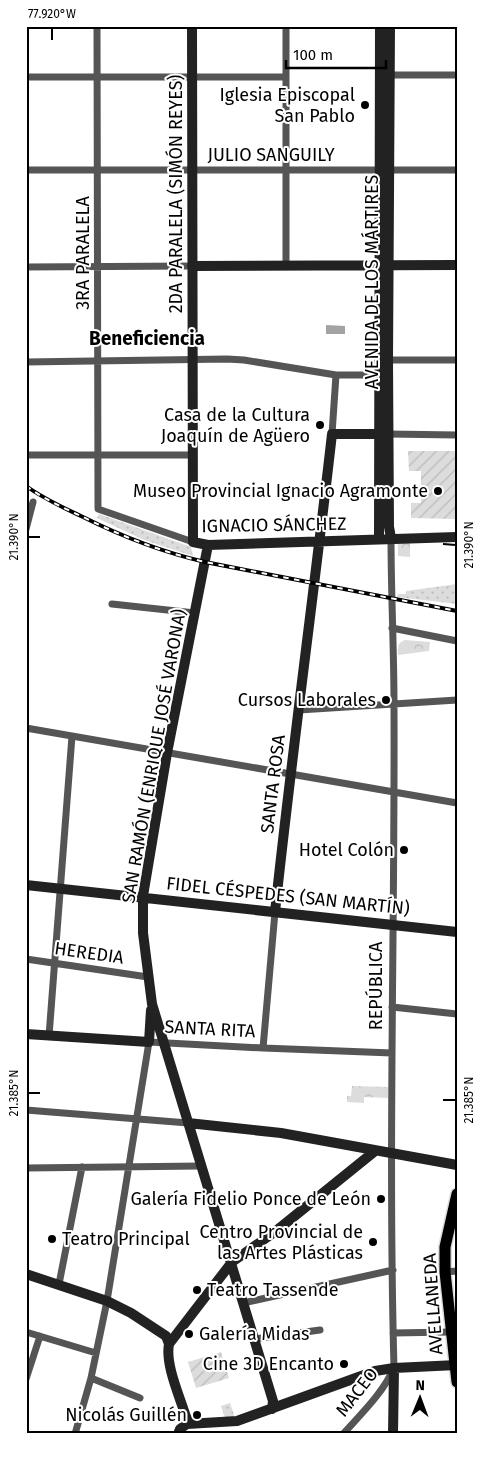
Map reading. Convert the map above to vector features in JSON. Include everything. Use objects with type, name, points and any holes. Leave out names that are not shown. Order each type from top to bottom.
[{"type":"main road","name":"2DA PARALELA (SIMÓN REYES)","points":[[192,26],[193,542]]},
{"type":"main road","name":"AVENIDA DE LOS MÁRTIRES","points":[[379,539],[384,527],[385,170],[385,75],[380,26]]},
{"type":"main road","name":"AVENIDA DE LOS MÁRTIRES","points":[[385,75],[390,26]]},
{"type":"main road","points":[[192,266],[457,265]]},
{"type":"main road","name":"AVENIDA DE LOS MÁRTIRES","points":[[383,360],[379,375],[384,434]]},
{"type":"main road","points":[[332,434],[384,434]]},
{"type":"main road","name":"SANTA ROSA","points":[[274,912],[332,434]]},
{"type":"main road","name":"AVENIDA DE LOS MÁRTIRES","points":[[384,527],[392,538]]},
{"type":"main road","name":"IGNACIO SÁNCHEZ","points":[[193,542],[208,545],[457,537]]},
{"type":"main road","name":"SAN RAMÓN (ENRIQUE JOSÉ VARONA)","points":[[152,1004],[143,933],[143,896],[208,545]]},
{"type":"main road","name":"FIDEL CÉSPEDES (SAN MARTÍN)","points":[[26,884],[457,932]]},
{"type":"main road","points":[[149,1042],[152,1004]]},
{"type":"main road","points":[[152,1004],[232,1262],[273,1401],[272,1409]]},
{"type":"main road","name":"SANTA RITA","points":[[26,1034],[149,1042]]},
{"type":"main road","points":[[188,1123],[280,1134],[457,1165]]},
{"type":"main road","points":[[169,1344],[232,1262],[276,1231],[375,1151]]},
{"type":"main road","name":"AVELLANEDA","points":[[457,1194],[445,1247],[451,1272],[451,1332],[457,1382]]},
{"type":"main road","points":[[26,1274],[107,1301],[131,1313],[166,1336],[169,1344],[168,1355],[170,1364],[186,1417],[191,1423]]},
{"type":"main road","points":[[178,1434],[184,1425],[191,1423],[233,1422],[375,1372],[394,1368],[456,1365]]},
{"type":"main road","name":"REPÚBLICA","points":[[393,1434],[394,1368]]},
{"type":"main road","points":[[214,1434],[215,1423]]},
{"type":"street","name":"3RA PARALELA","points":[[98,26],[98,509]]},
{"type":"street","points":[[286,26],[286,265]]},
{"type":"street","points":[[385,75],[457,75]]},
{"type":"street","points":[[26,77],[286,76]]},
{"type":"street","name":"JULIO SANGUILY","points":[[26,170],[457,170]]},
{"type":"street","points":[[26,267],[192,266]]},
{"type":"street","points":[[26,362],[244,360],[336,375],[379,375]]},
{"type":"street","points":[[383,360],[457,360]]},
{"type":"street","name":"SANTA ROSA","points":[[332,434],[336,375]]},
{"type":"street","points":[[384,434],[457,435]]},
{"type":"street","points":[[26,455],[193,455]]},
{"type":"street","points":[[26,528],[32,502]]},
{"type":"street","name":"IGNACIO SÁNCHEZ","points":[[98,509],[193,542]]},
{"type":"street","name":"REPÚBLICA","points":[[392,538],[394,704],[391,1154],[394,1368]]},
{"type":"street","points":[[112,604],[195,613]]},
{"type":"street","points":[[392,628],[457,641]]},
{"type":"street","points":[[299,710],[457,700]]},
{"type":"street","points":[[26,728],[457,804]]},
{"type":"street","points":[[49,1036],[72,736]]},
{"type":"street","name":"SANTA ROSA","points":[[264,1048],[274,912]]},
{"type":"street","name":"HEREDIA","points":[[26,959],[148,976]]},
{"type":"street","points":[[392,1007],[457,1014]]},
{"type":"street","points":[[75,1434],[91,1378],[107,1301],[149,1042]]},
{"type":"street","name":"SANTA RITA","points":[[149,1042],[392,1053]]},
{"type":"street","points":[[26,1110],[188,1123]]},
{"type":"street","points":[[26,1168],[201,1166]]},
{"type":"street","points":[[59,1284],[82,1167]]},
{"type":"street","points":[[243,1303],[393,1270]]},
{"type":"street","points":[[254,1339],[320,1330]]},
{"type":"street","points":[[26,1332],[96,1353]]},
{"type":"street","points":[[393,1333],[451,1332]]},
{"type":"street","points":[[26,1380],[40,1336]]},
{"type":"street","name":"MACEO","points":[[343,1434],[378,1393],[394,1368]]},
{"type":"street","points":[[91,1378],[140,1398]]},
{"type":"green space","points":[[408,451],[457,451],[457,511],[455,511],[455,519],[411,518],[411,503],[421,503],[421,471],[409,471]]},
{"type":"green space","points":[[99,514],[191,547],[193,556],[144,540],[97,518]]},
{"type":"green space","points":[[398,543],[410,543],[410,557],[398,556]]},
{"type":"green space","points":[[457,584],[457,604],[397,597],[398,594],[406,594],[406,591]]},
{"type":"green space","points":[[405,640],[430,642],[429,651],[398,655],[399,644]]},
{"type":"green space","points":[[352,1086],[388,1087],[388,1098],[364,1097],[364,1103],[347,1102],[347,1096],[351,1096]]},
{"type":"green space","points":[[221,1352],[229,1378],[196,1388],[188,1362]]},
{"type":"green space","points":[[230,1403],[235,1418],[225,1418],[221,1406]]},
{"type":"shaded area","points":[[326,325],[345,326],[345,334],[326,334]]},
{"type":"railway","points":[[26,486],[54,503],[98,524],[173,554],[205,562],[457,611]]},
{"type":"place","name":"Iglesia Episcopal San Pablo","points":[[365,105]]},
{"type":"place","name":"Casa de la Cultura Joaquín de Agüero","points":[[320,425]]},
{"type":"place","name":"Museo Provincial Ignacio Agramonte","points":[[438,491]]},
{"type":"place","name":"Cursos Laborales","points":[[386,700]]},
{"type":"place","name":"Hotel Colón","points":[[404,850]]},
{"type":"place","name":"Galería Fidelio Ponce de León","points":[[381,1199]]},
{"type":"place","name":"Teatro Principal","points":[[52,1239]]},
{"type":"place","name":"Centro Provincial de las Artes Plásticas","points":[[373,1242]]},
{"type":"place","name":"Teatro Tassende","points":[[197,1290]]},
{"type":"place","name":"Galería Midas","points":[[189,1334]]},
{"type":"place","name":"Cine 3D Encanto","points":[[344,1364]]},
{"type":"place","name":"Nicolás Guillén","points":[[197,1415]]},
{"type":"district","name":"Beneficiencia","points":[[147,338]]}]
